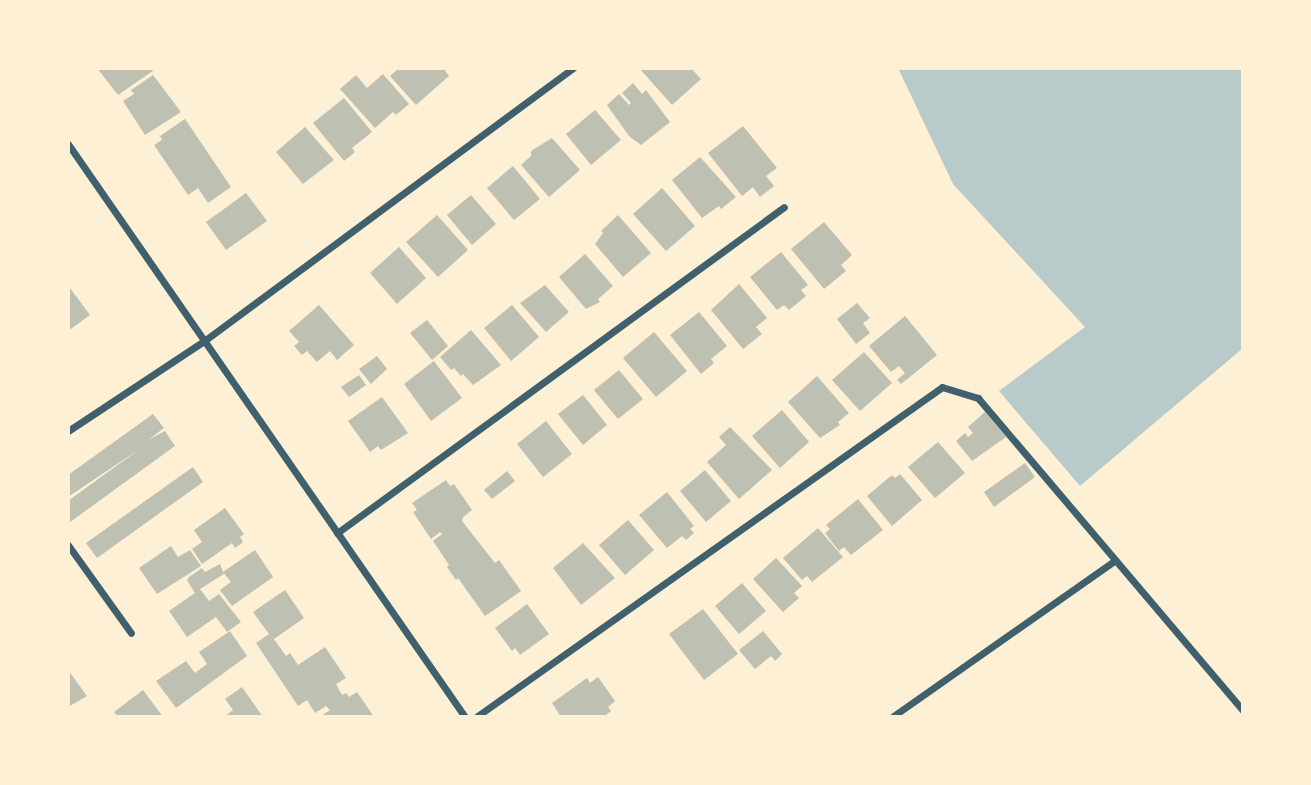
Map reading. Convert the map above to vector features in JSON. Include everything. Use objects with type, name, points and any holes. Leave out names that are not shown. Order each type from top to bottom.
[{"type":"street","points":[[68,431],[204,341],[573,68]]},
{"type":"street","points":[[68,145],[465,717]]},
{"type":"street","points":[[337,533],[784,208]]},
{"type":"street","points":[[477,717],[942,387],[978,398],[1243,711]]},
{"type":"street","points":[[68,545],[131,633]]},
{"type":"street","points":[[892,717],[1115,560]]},
{"type":"shaded area","points":[[898,68],[1243,68],[1243,348],[1080,486],[999,391],[1085,327],[953,184]]},
{"type":"building","points":[[97,68],[153,68],[154,70],[118,95]]},
{"type":"building","points":[[399,68],[443,68],[449,76],[416,105],[390,76]]},
{"type":"building","points":[[639,68],[691,68],[701,79],[672,105]]},
{"type":"building","points":[[383,74],[409,104],[396,115],[393,112],[375,128],[340,89],[356,75],[367,88]]},
{"type":"building","points":[[153,75],[181,112],[145,135],[123,101],[134,94],[131,90]]},
{"type":"building","points":[[633,83],[642,94],[646,90],[670,122],[641,145],[629,136],[607,105],[619,94],[629,105],[631,103],[622,93]]},
{"type":"building","points":[[344,98],[372,132],[352,148],[355,152],[344,161],[313,123]]},
{"type":"building","points":[[595,110],[621,140],[591,165],[566,134]]},
{"type":"building","points":[[185,119],[231,187],[208,203],[198,188],[188,195],[154,145],[162,140],[160,136]]},
{"type":"building","points":[[743,126],[777,168],[766,176],[774,186],[760,197],[753,187],[742,196],[708,153]]},
{"type":"building","points":[[305,127],[334,160],[303,184],[276,152]]},
{"type":"building","points":[[552,138],[580,170],[549,197],[521,165],[531,156],[531,151]]},
{"type":"building","points":[[700,157],[736,197],[721,209],[719,206],[702,218],[672,180]]},
{"type":"building","points":[[513,166],[540,199],[514,220],[487,188]]},
{"type":"building","points":[[662,188],[695,226],[666,251],[633,214]]},
{"type":"building","points":[[246,193],[267,221],[226,250],[206,222]]},
{"type":"building","points":[[471,195],[496,224],[472,245],[447,215]]},
{"type":"building","points":[[437,215],[468,250],[438,277],[406,242]]},
{"type":"building","points":[[618,215],[651,253],[623,277],[595,244],[603,233],[601,231]]},
{"type":"building","points":[[824,222],[852,255],[841,265],[846,271],[824,289],[791,249]]},
{"type":"building","points":[[399,247],[426,278],[397,304],[370,273]]},
{"type":"building","points":[[781,252],[808,285],[801,290],[806,296],[789,310],[784,305],[777,310],[750,277]]},
{"type":"building","points":[[585,254],[613,286],[598,299],[600,302],[586,309],[559,277]]},
{"type":"building","points":[[739,284],[767,318],[756,327],[762,334],[743,349],[711,310]]},
{"type":"building","points":[[545,285],[569,312],[546,332],[520,303]]},
{"type":"building","points":[[70,288],[90,315],[68,331],[68,289]]},
{"type":"building","points":[[857,303],[870,318],[863,323],[870,333],[856,344],[837,319]]},
{"type":"building","points":[[319,305],[354,345],[337,360],[330,351],[317,362],[307,351],[302,355],[294,346],[299,342],[289,331]]},
{"type":"building","points":[[512,305],[539,337],[511,361],[484,328]]},
{"type":"building","points":[[699,312],[727,346],[711,359],[714,363],[701,374],[670,335]]},
{"type":"building","points":[[905,316],[937,355],[901,384],[897,380],[905,373],[899,366],[891,372],[869,346]]},
{"type":"building","points":[[427,320],[448,346],[432,360],[410,333]]},
{"type":"building","points":[[471,330],[501,365],[473,385],[463,374],[461,376],[454,368],[451,370],[440,357]]},
{"type":"building","points":[[654,332],[687,371],[656,397],[623,358]]},
{"type":"building","points":[[864,352],[892,383],[860,411],[832,380]]},
{"type":"building","points":[[377,356],[387,369],[371,384],[359,369]]},
{"type":"building","points":[[434,361],[462,398],[431,421],[404,384]]},
{"type":"building","points":[[619,370],[643,399],[618,419],[594,390]]},
{"type":"building","points":[[359,375],[366,385],[349,397],[341,387]]},
{"type":"building","points":[[817,376],[849,413],[838,422],[840,425],[820,438],[788,402]]},
{"type":"building","points":[[583,395],[607,425],[583,445],[558,414]]},
{"type":"building","points":[[382,397],[408,433],[381,450],[378,446],[370,452],[348,421]]},
{"type":"building","points":[[782,410],[809,442],[780,468],[752,436]]},
{"type":"building","points":[[985,412],[1006,437],[972,461],[956,441],[965,433],[968,437],[973,433],[968,427]]},
{"type":"building","points":[[153,414],[164,428],[148,440],[165,431],[175,446],[70,522],[68,501],[141,448],[68,497],[68,475]]},
{"type":"building","points":[[546,421],[572,454],[543,477],[517,444]]},
{"type":"building","points":[[730,427],[772,470],[739,499],[707,462],[726,445],[719,437]]},
{"type":"building","points":[[938,442],[965,473],[935,498],[908,467]]},
{"type":"building","points":[[1025,463],[1035,477],[994,507],[984,492]]},
{"type":"building","points":[[193,467],[203,482],[97,558],[86,543]]},
{"type":"building","points":[[705,470],[731,501],[706,522],[680,491]]},
{"type":"building","points":[[507,471],[515,481],[492,499],[484,490]]},
{"type":"building","points":[[900,474],[922,500],[892,526],[867,496],[892,475],[895,478]]},
{"type":"building","points":[[446,480],[450,486],[454,484],[472,510],[462,521],[495,563],[499,560],[521,591],[485,616],[458,578],[456,580],[433,541],[442,534],[440,532],[431,539],[413,512],[417,510],[412,503]]},
{"type":"building","points":[[667,492],[694,526],[690,529],[694,533],[686,540],[682,536],[667,548],[639,515]]},
{"type":"building","points":[[858,499],[883,530],[851,555],[844,547],[839,551],[825,533],[830,529],[826,525]]},
{"type":"building","points":[[225,508],[244,534],[240,537],[243,542],[235,548],[232,543],[202,564],[192,549],[202,542],[194,530]]},
{"type":"building","points":[[628,520],[654,550],[625,575],[599,545]]},
{"type":"building","points":[[818,528],[843,557],[812,582],[807,576],[802,580],[783,558]]},
{"type":"building","points":[[583,543],[615,578],[581,605],[553,568]]},
{"type":"building","points":[[171,546],[178,557],[190,550],[201,566],[157,594],[139,568]]},
{"type":"building","points":[[255,550],[273,577],[232,606],[220,590],[231,582],[223,572]]},
{"type":"building","points":[[776,558],[802,586],[794,593],[799,598],[783,612],[753,579]]},
{"type":"building","points":[[220,564],[224,574],[200,589],[209,601],[219,594],[241,622],[227,632],[216,617],[187,637],[169,611],[195,593],[187,580],[189,577],[202,568],[205,572]]},
{"type":"building","points":[[742,583],[766,611],[739,634],[715,606]]},
{"type":"building","points":[[285,590],[304,618],[274,639],[286,656],[290,653],[298,665],[325,647],[346,678],[336,684],[342,695],[346,693],[349,697],[357,692],[374,717],[320,717],[330,710],[326,706],[315,713],[307,700],[298,706],[256,643],[269,634],[253,612]]},
{"type":"building","points":[[527,604],[549,634],[520,655],[515,648],[512,651],[495,628]]},
{"type":"building","points":[[703,609],[738,654],[704,680],[669,634]]},
{"type":"building","points":[[230,631],[247,656],[176,708],[156,681],[186,661],[195,673],[207,664],[199,652]]},
{"type":"building","points":[[763,631],[782,654],[775,661],[771,656],[755,669],[739,650]]},
{"type":"building","points":[[68,670],[87,696],[68,707]]},
{"type":"building","points":[[598,677],[615,701],[608,707],[611,711],[603,717],[561,717],[552,703],[587,678],[590,683]]},
{"type":"building","points":[[242,687],[263,717],[224,717],[233,710],[225,699]]},
{"type":"building","points":[[143,690],[163,717],[118,717],[114,712]]}]
